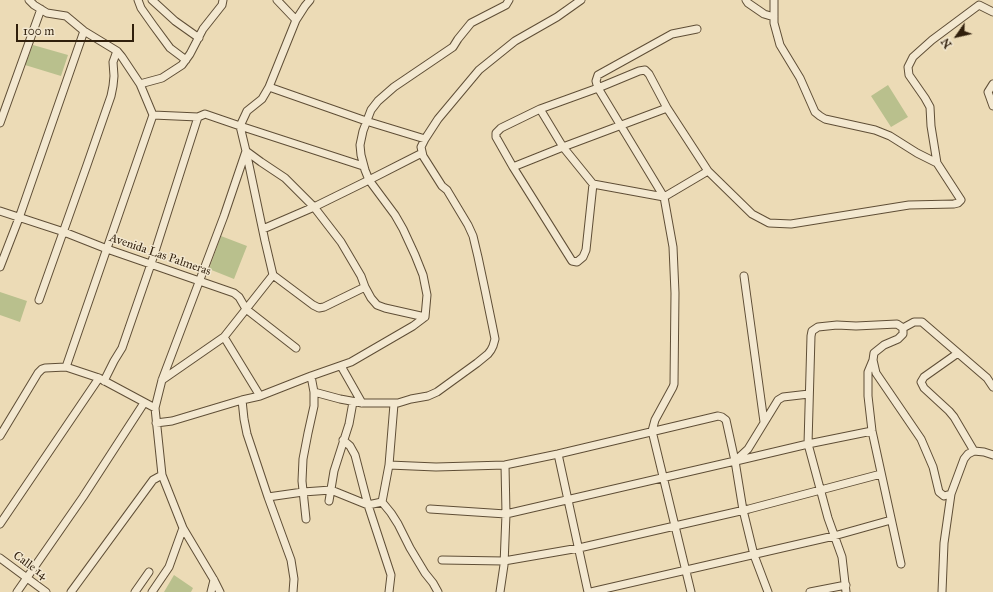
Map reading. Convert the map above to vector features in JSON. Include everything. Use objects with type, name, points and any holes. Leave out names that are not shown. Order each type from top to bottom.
[{"type":"street","points":[[29,0],[47,13],[66,16],[84,31],[117,51],[140,84],[153,115],[66,367]]},
{"type":"street","points":[[138,0],[141,8],[170,48],[186,60]]},
{"type":"street","points":[[152,0],[199,38]]},
{"type":"street","points":[[140,84],[162,78],[178,69],[186,60],[208,22],[222,5],[223,0]]},
{"type":"street","points":[[277,0],[296,20]]},
{"type":"street","points":[[310,0],[296,20],[269,87],[262,99],[247,111],[240,126],[274,274],[313,305],[319,308],[365,287]]},
{"type":"street","points":[[156,423],[172,421],[260,396],[341,366],[378,347],[425,317],[427,295],[419,262],[395,215],[369,180],[363,166],[360,145],[363,131],[370,110],[378,101],[394,87],[453,47],[471,23],[506,5],[509,0]]},
{"type":"street","points":[[314,392],[362,403],[394,404],[428,396],[437,392],[483,358],[491,350],[495,340],[478,257],[470,229],[447,190],[442,186],[423,156],[421,147],[438,119],[478,70],[515,41],[557,17],[581,0]]},
{"type":"street","points":[[774,0],[774,23],[780,45],[800,78],[815,112],[826,119],[875,130],[890,136],[917,153],[938,163]]},
{"type":"street","points":[[747,1],[764,14],[774,16]]},
{"type":"street","points":[[593,184],[586,250],[583,257],[577,262],[572,261],[513,167],[496,137],[496,132],[500,128],[540,109],[645,70],[649,74],[667,108],[708,171],[752,214],[768,223],[791,224],[909,205],[958,203],[961,200],[938,163],[931,126],[930,107],[909,75],[908,68],[913,57],[932,40],[979,5],[993,12]]},
{"type":"street","points":[[0,123],[41,9]]},
{"type":"street","points":[[691,592],[652,431],[674,384],[675,293],[673,247],[664,197],[598,88],[596,81],[598,75],[672,34],[697,29]]},
{"type":"street","points":[[0,267],[19,218],[84,31]]},
{"type":"street","points":[[39,300],[88,165],[111,96],[114,76],[113,62],[117,51]]},
{"type":"street","points":[[993,84],[988,92],[993,106]]},
{"type":"street","points":[[269,87],[366,121],[425,139]]},
{"type":"street","points":[[513,167],[667,108]]},
{"type":"street","points":[[540,109],[563,147],[593,184],[664,197],[708,171]]},
{"type":"street","points":[[153,115],[198,117],[205,114],[363,166]]},
{"type":"street","points":[[0,524],[122,348],[151,264],[198,117]]},
{"type":"street","points":[[246,151],[285,178],[314,207],[341,242],[361,276],[371,298],[377,305],[425,317]]},
{"type":"street","points":[[220,592],[183,528],[162,475],[154,408],[162,380],[224,216],[246,151]]},
{"type":"street","points":[[263,229],[314,207],[422,153]]},
{"type":"street","name":"Avenida Las Palmeras","points":[[0,211],[64,232],[107,249],[234,293],[240,297],[246,309],[296,348]]},
{"type":"street","points":[[162,380],[224,337],[274,274]]},
{"type":"street","points":[[744,276],[764,422]]},
{"type":"street","points":[[901,564],[872,431],[868,396],[868,372],[874,353],[884,345],[898,339],[903,334],[904,328],[914,322],[922,322],[987,378],[993,387]]},
{"type":"street","points":[[810,592],[846,588],[842,557],[828,518],[808,444],[812,331],[818,327],[837,325],[856,326],[897,324],[904,328]]},
{"type":"street","points":[[224,337],[260,396]]},
{"type":"street","points":[[958,353],[924,378],[921,382],[924,388],[954,417],[974,451]]},
{"type":"street","points":[[873,360],[876,373],[921,439],[933,467],[939,492],[944,496],[951,494]]},
{"type":"street","points":[[341,366],[362,403]]},
{"type":"street","points":[[0,436],[38,373],[45,368],[66,367],[101,379],[154,408]]},
{"type":"street","points":[[306,519],[302,481],[303,459],[314,406],[314,392],[311,376]]},
{"type":"street","points":[[736,461],[748,449],[778,400],[782,397],[809,394]]},
{"type":"street","points":[[242,400],[247,434],[291,560],[294,579],[293,592]]},
{"type":"street","points":[[17,592],[83,497],[144,402]]},
{"type":"street","points":[[329,502],[334,471],[349,424],[354,402]]},
{"type":"street","points":[[382,502],[389,465],[394,404]]},
{"type":"street","points":[[389,465],[436,467],[505,464],[558,454],[722,416],[726,420],[736,461],[743,510],[754,555],[768,592]]},
{"type":"street","points":[[430,509],[506,514],[808,444],[872,431]]},
{"type":"street","points":[[343,440],[350,446],[355,455],[368,505],[391,575],[395,592]]},
{"type":"street","points":[[942,592],[944,543],[951,494],[964,459],[968,454],[974,451],[993,455]]},
{"type":"street","points":[[558,454],[578,548],[590,592],[834,536],[891,520]]},
{"type":"street","points":[[500,592],[504,561],[506,514],[505,464]]},
{"type":"street","points":[[442,560],[504,561],[578,548],[743,510],[881,474]]},
{"type":"street","points":[[71,592],[154,478],[162,475]]},
{"type":"street","points":[[268,497],[331,490],[368,505],[382,502]]},
{"type":"street","points":[[382,502],[398,524],[425,574],[433,583],[438,592]]},
{"type":"street","points":[[152,592],[169,568],[183,528]]},
{"type":"street","name":"Calle 14","points":[[0,558],[46,592]]},
{"type":"street","points":[[135,592],[149,572]]},
{"type":"street","points":[[389,592],[391,575]]},
{"type":"street","points":[[212,592],[214,580]]},
{"type":"green space","points":[[33,45],[68,55],[61,76],[25,65]]},
{"type":"green space","points":[[888,85],[908,117],[891,127],[871,96]]},
{"type":"green space","points":[[221,236],[247,246],[234,279],[209,269]]},
{"type":"green space","points":[[0,292],[27,301],[20,322],[0,315]]},
{"type":"green space","points":[[174,575],[193,588],[191,592],[164,592]]}]
